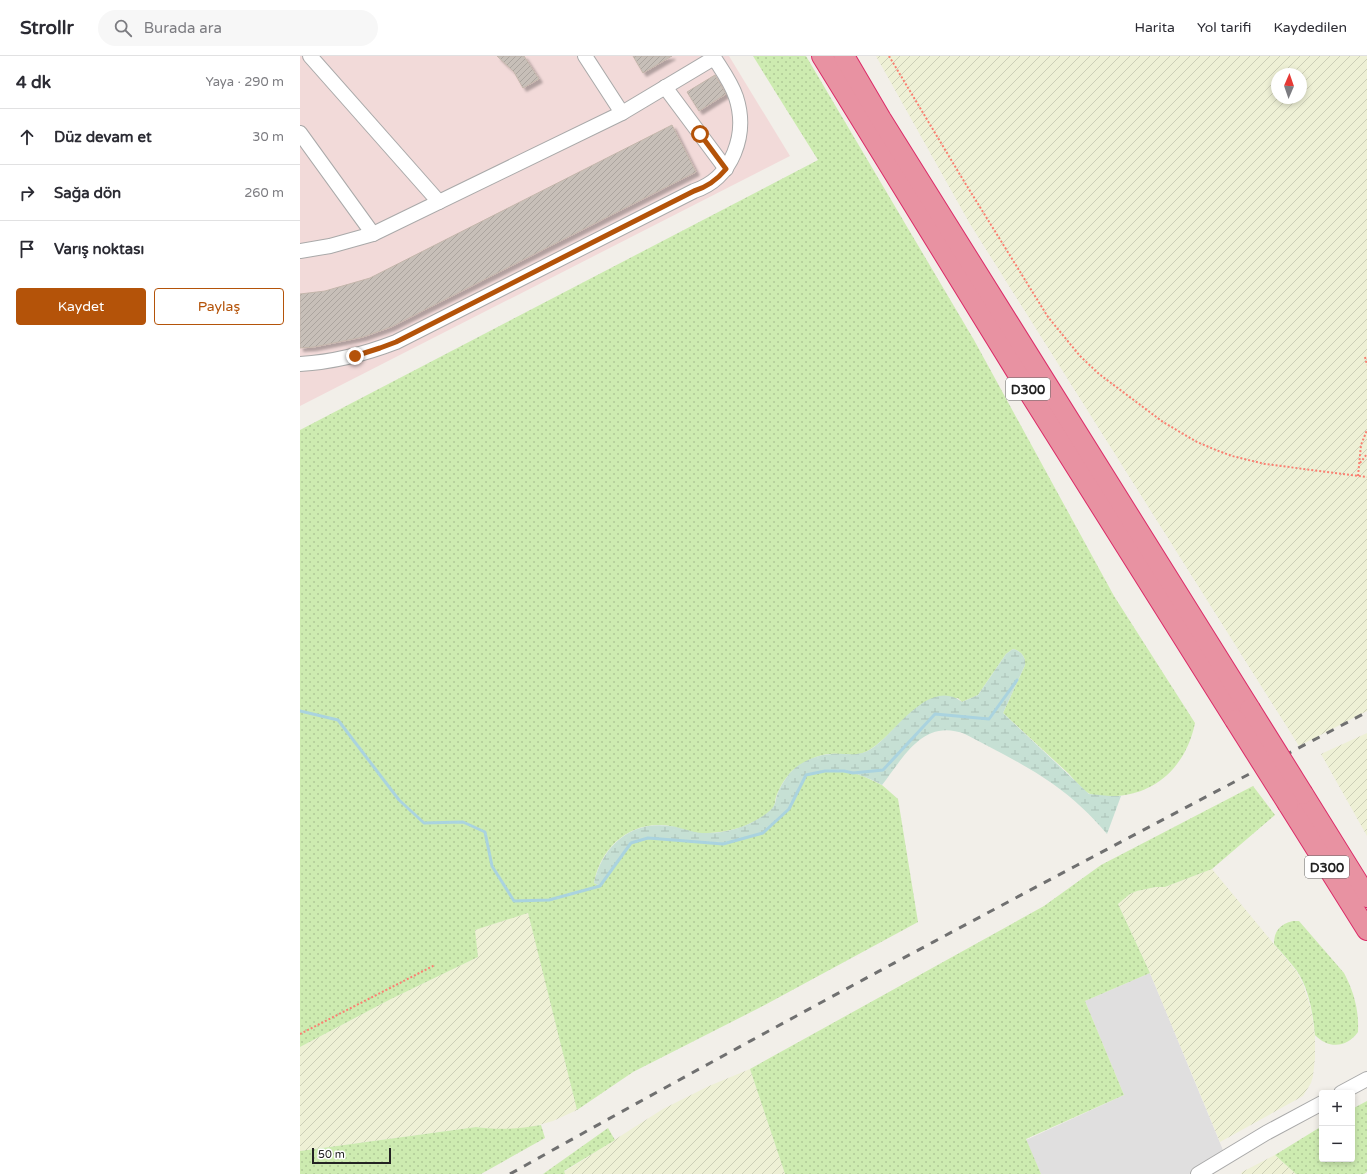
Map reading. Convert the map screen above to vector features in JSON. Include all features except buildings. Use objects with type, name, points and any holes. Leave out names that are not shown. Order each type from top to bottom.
[{"type":"highway","name":"D300","points":[[822,56],[1032,397],[1243,715]]},
{"type":"highway","name":"D300","points":[[844,56],[1295,799],[1367,930]]},
{"type":"highway","name":"D300","points":[[1295,799],[1367,897]]},
{"type":"street","points":[[310,56],[439,202]]},
{"type":"street","points":[[585,56],[622,113]]},
{"type":"street","points":[[300,251],[330,246],[372,234],[622,113],[714,57],[732,87],[740,115],[739,137],[736,148],[726,169],[708,185],[396,342],[364,354],[347,358],[300,364]]},
{"type":"street","points":[[666,87],[726,169]]},
{"type":"street","points":[[300,133],[372,234]]},
{"type":"street","points":[[1347,1090],[1367,1080]]},
{"type":"street","points":[[1205,1172],[1266,1133],[1319,1105]]},
{"type":"path","points":[[890,56],[962,178],[1048,317],[1085,361],[1120,391],[1163,422],[1216,450],[1265,464],[1367,477]]},
{"type":"path","points":[[1365,358],[1367,366]]},
{"type":"path","points":[[1358,476],[1361,445],[1367,430]]},
{"type":"path","points":[[1359,464],[1367,454]]},
{"type":"path","points":[[300,1034],[435,965]]},
{"type":"shaded area","points":[[300,56],[729,56],[790,156],[300,406]]},
{"type":"shaded area","points":[[1150,973],[1225,1155],[1189,1174],[1041,1174],[1026,1140],[1124,1095],[1085,1001]]},
{"type":"green space","points":[[753,56],[806,56],[974,340],[1114,596],[1195,723],[1185,751],[1178,763],[1169,773],[1146,789],[1132,794],[1117,796],[1096,796],[1090,794],[1003,713],[1025,665],[1025,659],[1022,655],[1013,649],[1006,654],[978,695],[962,702],[958,698],[917,708],[876,745],[863,753],[854,755],[827,754],[806,761],[797,767],[787,777],[776,797],[773,808],[762,817],[752,822],[739,828],[715,833],[697,833],[661,825],[648,826],[626,834],[617,841],[602,860],[594,883],[600,886],[631,843],[648,838],[723,844],[763,833],[789,809],[806,775],[825,771],[844,771],[863,776],[882,785],[898,799],[918,922],[759,1008],[633,1072],[577,1110],[528,913],[475,930],[478,957],[391,999],[300,1047],[300,430],[818,160]]},
{"type":"green space","points":[[876,56],[1367,56],[1367,711],[1299,746],[970,224]]},
{"type":"green space","points":[[1013,649],[1018,651],[1025,659],[1025,665],[1003,713],[1089,794],[1121,796],[1107,834],[1075,801],[1032,770],[965,734],[950,730],[937,731],[916,743],[898,763],[882,785],[864,776],[845,772],[826,771],[806,775],[789,809],[763,833],[723,844],[648,838],[631,843],[600,886],[594,883],[604,858],[611,847],[620,838],[643,827],[656,825],[702,833],[728,831],[745,826],[760,818],[773,808],[779,790],[784,781],[799,765],[807,760],[821,755],[863,753],[874,747],[915,709],[926,701],[938,696],[950,696],[962,702],[978,695],[1006,654]]},
{"type":"green space","points":[[1367,733],[1367,836],[1321,754]]},
{"type":"green space","points":[[1253,786],[1275,815],[1212,869],[1165,887],[1156,887],[1137,891],[1130,894],[1118,904],[1150,973],[1085,1001],[1124,1095],[1026,1139],[1041,1174],[785,1174],[750,1069],[1044,906],[1101,865]]},
{"type":"green space","points":[[1212,869],[1297,972],[1303,984],[1311,1009],[1315,1035],[1313,1076],[1311,1083],[1303,1096],[1220,1142],[1150,973],[1118,904],[1130,894],[1137,891],[1156,887],[1165,887]]},
{"type":"green space","points":[[528,913],[577,1110],[553,1121],[528,1128],[502,1130],[476,1127],[300,1151],[300,1047],[391,999],[478,957],[474,930]]},
{"type":"green space","points":[[1293,921],[1299,921],[1344,973],[1351,987],[1357,1009],[1358,1032],[1354,1037],[1343,1044],[1337,1045],[1326,1043],[1315,1035],[1312,1010],[1305,986],[1297,971],[1274,944],[1275,935],[1281,926]]},
{"type":"green space","points":[[750,1069],[785,1174],[565,1174],[564,1172],[663,1109],[709,1086]]},
{"type":"green space","points":[[1367,1101],[1367,1172],[1364,1174],[1296,1174],[1275,1155],[1319,1128],[1319,1162],[1355,1162],[1355,1107]]},
{"type":"green space","points":[[541,1125],[545,1138],[481,1174],[300,1174],[300,1151],[476,1127],[508,1129]]},
{"type":"green space","points":[[608,1128],[615,1140],[564,1171],[565,1174],[543,1174]]},
{"type":"green space","points":[[1275,1155],[1296,1174],[1241,1174],[1242,1172]]},
{"type":"waterway","points":[[300,711],[338,720],[399,800],[424,823],[463,822],[485,832],[492,866],[514,901],[549,900],[600,886],[631,843],[648,838],[723,844],[763,833],[789,809],[806,775],[825,771],[844,771],[853,773],[883,770],[935,714],[989,719],[1017,680]]},
{"type":"railway","points":[[510,1174],[830,998],[1367,712]]},
{"type":"route","points":[[355,356],[396,342],[708,185],[726,169],[700,134]]}]
